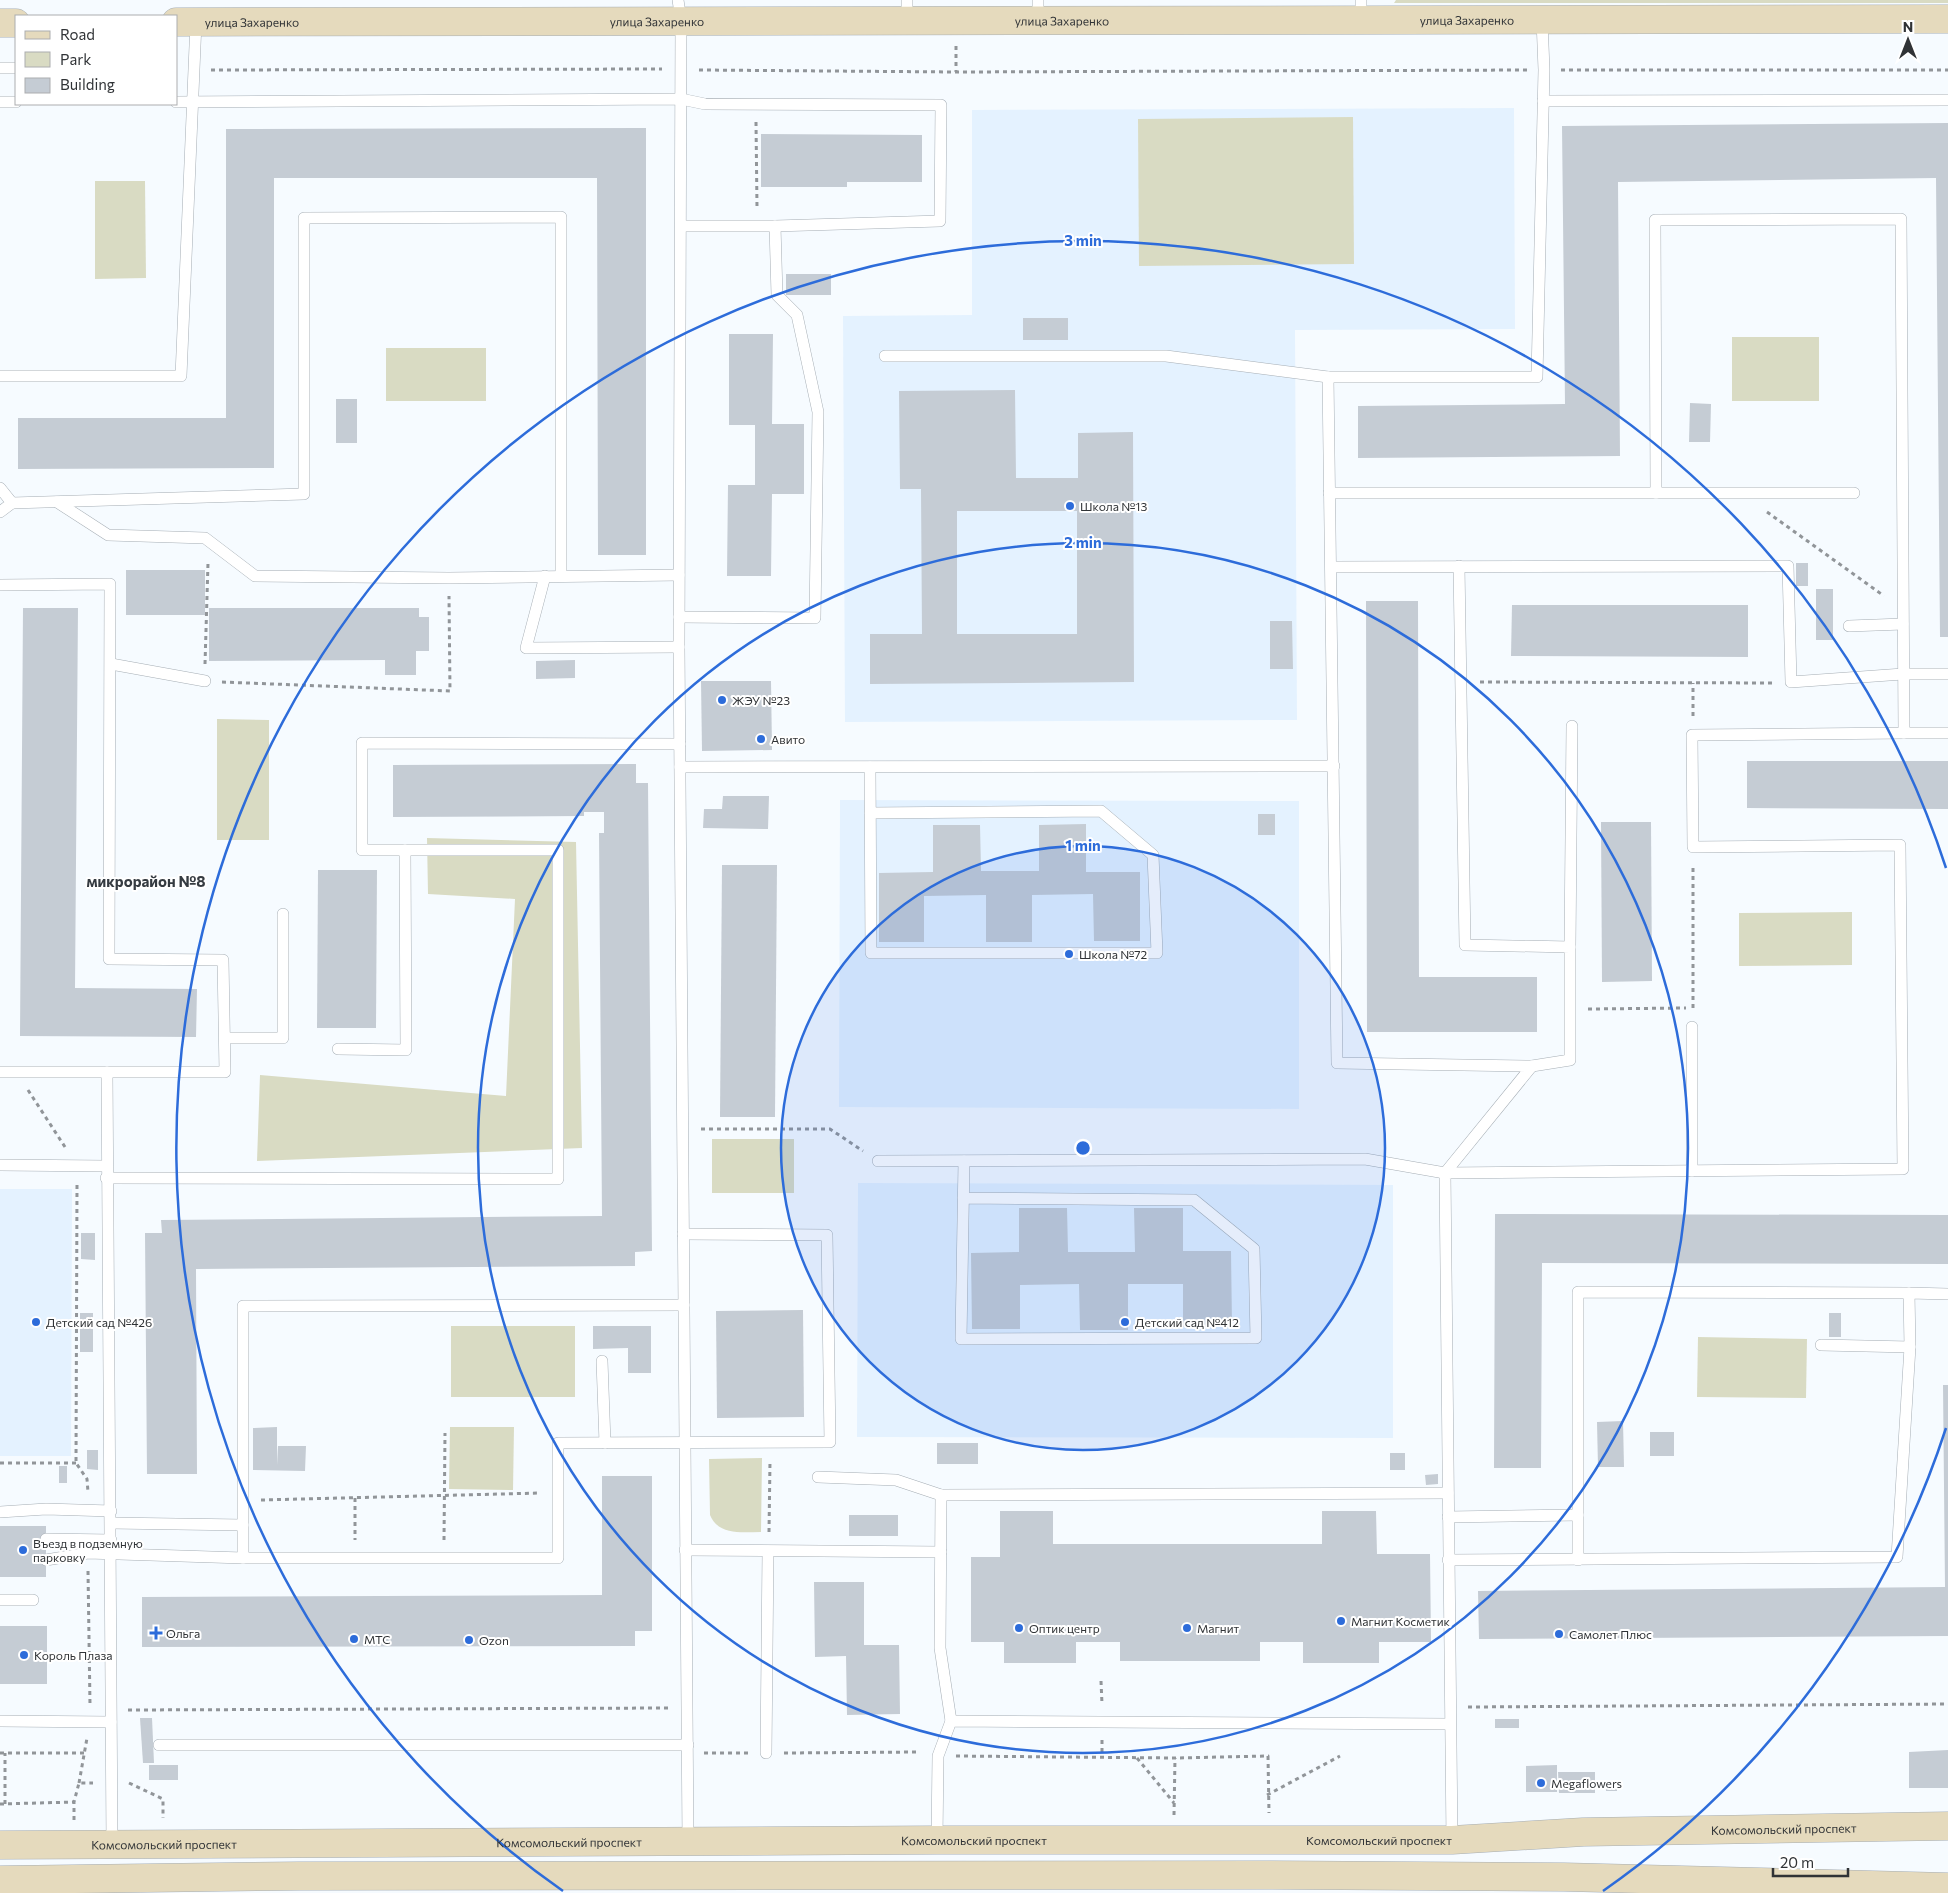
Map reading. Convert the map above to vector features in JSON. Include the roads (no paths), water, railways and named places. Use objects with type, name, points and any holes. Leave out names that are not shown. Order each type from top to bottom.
[{"type":"main road","name":"улица Захаренко","points":[[186,22],[679,10],[1361,11],[1542,20],[1948,19]]},
{"type":"main road","points":[[0,23],[15,23]]},
{"type":"main road","name":"Комсомольский проспект","points":[[0,1845],[937,1840],[1452,1840],[1583,1832],[1948,1826]]},
{"type":"main road","points":[[1564,1877],[1552,1863],[1553,1857],[1558,1852],[1569,1849],[1607,1849],[1642,1832]]},
{"type":"main road","points":[[1064,1876],[1095,1866],[1125,1866],[1137,1863],[1143,1854],[1141,1848],[1136,1843],[1123,1840]]},
{"type":"main road","points":[[1220,1840],[1220,1880]]},
{"type":"main road","points":[[299,1876],[352,1863],[542,1862],[549,1858],[550,1851],[547,1846],[536,1842]]},
{"type":"main road","points":[[112,1844],[113,1878]]},
{"type":"main road","points":[[0,1880],[299,1876],[352,1880],[1064,1876],[1220,1880],[1564,1877],[1948,1887]]},
{"type":"lane","points":[[679,10],[681,99],[679,647],[688,1841]]},
{"type":"lane","points":[[885,356],[1166,356],[1328,377],[1537,377],[1544,70],[1542,20]]},
{"type":"lane","points":[[0,376],[181,376],[196,70],[186,22]]},
{"type":"lane","points":[[0,68],[15,68]]},
{"type":"lane","points":[[178,102],[681,99],[705,104],[941,105],[940,221],[775,226],[681,226]]},
{"type":"lane","points":[[1543,101],[1948,100]]},
{"type":"lane","points":[[0,102],[15,102]]},
{"type":"lane","points":[[0,512],[12,503],[304,494],[304,218],[561,217],[562,575]]},
{"type":"lane","points":[[1656,493],[1655,220],[1901,219],[1904,733]]},
{"type":"lane","points":[[679,617],[815,618],[818,412],[797,315],[777,294],[775,226]]},
{"type":"lane","points":[[1328,377],[1332,567],[1337,1063],[1532,1066],[1570,1060],[1572,1009],[1570,948],[1572,726]]},
{"type":"lane","points":[[0,488],[12,503]]},
{"type":"lane","points":[[1329,493],[1854,493]]},
{"type":"lane","points":[[57,502],[108,535],[205,538],[255,576],[449,578],[562,575],[679,575]]},
{"type":"lane","points":[[1459,566],[1465,945],[1570,948]]},
{"type":"lane","points":[[1332,567],[1788,566],[1791,682],[1903,674],[1948,674]]},
{"type":"lane","points":[[545,576],[526,648],[679,647]]},
{"type":"lane","points":[[0,585],[110,584],[109,959],[223,960],[225,1038],[225,1072],[0,1072]]},
{"type":"lane","points":[[1849,626],[1903,624]]},
{"type":"lane","points":[[110,664],[205,681]]},
{"type":"lane","points":[[878,1161],[1365,1159],[1445,1173],[1903,1169],[1900,845],[1694,847],[1692,735],[1948,733]]},
{"type":"lane","points":[[106,1178],[558,1179],[558,850],[362,850],[362,743],[680,744]]},
{"type":"lane","points":[[870,766],[870,813],[871,953],[1157,953],[1154,855],[1101,811],[870,813]]},
{"type":"lane","points":[[680,767],[1334,766]]},
{"type":"lane","points":[[338,1049],[406,1050],[405,850]]},
{"type":"lane","points":[[225,1038],[283,1038],[283,914]]},
{"type":"lane","points":[[1692,1027],[1692,1171]]},
{"type":"lane","points":[[1452,1840],[1445,1173],[1532,1066]]},
{"type":"lane","points":[[107,1072],[106,1178],[111,1511],[110,1716],[112,1844]]},
{"type":"lane","points":[[963,1198],[1194,1200],[1254,1250],[1256,1338],[961,1339],[963,1198],[964,1161]]},
{"type":"lane","points":[[0,1165],[106,1166]]},
{"type":"lane","points":[[46,1560],[88,1553],[243,1558],[558,1558],[558,1443],[830,1442],[827,1235],[684,1234]]},
{"type":"lane","points":[[1578,1560],[1578,1292],[1948,1294]]},
{"type":"lane","points":[[1448,1560],[1896,1557],[1910,1347],[1909,1293]]},
{"type":"lane","points":[[243,1558],[243,1306],[684,1305]]},
{"type":"lane","points":[[1821,1345],[1910,1347]]},
{"type":"lane","points":[[602,1360],[605,1443]]},
{"type":"lane","points":[[818,1477],[896,1480],[940,1495],[1448,1494]]},
{"type":"lane","points":[[937,1840],[938,1756],[951,1721],[940,1648],[940,1495]]},
{"type":"lane","points":[[0,1512],[46,1509],[111,1511]]},
{"type":"lane","points":[[1448,1517],[1578,1515]]},
{"type":"lane","points":[[111,1523],[243,1525]]},
{"type":"lane","points":[[46,1539],[111,1540]]},
{"type":"lane","points":[[685,1550],[940,1552]]},
{"type":"lane","points":[[766,1753],[768,1551]]},
{"type":"lane","points":[[0,1600],[33,1600]]},
{"type":"lane","points":[[0,1722],[91,1722],[110,1716]]},
{"type":"lane","points":[[951,1721],[1450,1724]]},
{"type":"lane","points":[[159,1745],[688,1749]]},
{"type":"place","name":"Школа №13","points":[[1070,506]]},
{"type":"place","name":"ЖЭУ №23","points":[[722,700]]},
{"type":"place","name":"Авито","points":[[761,739]]},
{"type":"place","name":"Школа №72","points":[[1069,954]]},
{"type":"place","name":"Детский сад №426","points":[[36,1322]]},
{"type":"place","name":"Детский сад №412","points":[[1125,1322]]},
{"type":"place","name":"Въезд в подземную парковку","points":[[23,1550]]},
{"type":"place","name":"Магнит Косметик","points":[[1341,1621]]},
{"type":"place","name":"Оптик центр","points":[[1019,1628]]},
{"type":"place","name":"Магнит","points":[[1187,1628]]},
{"type":"place","name":"Ольга","points":[[156,1633]]},
{"type":"place","name":"Самолет Плюс","points":[[1559,1634]]},
{"type":"place","name":"МТС","points":[[354,1639]]},
{"type":"place","name":"Ozon","points":[[469,1640]]},
{"type":"place","name":"Король Плаза","points":[[24,1655]]},
{"type":"place","name":"Megaflowers","points":[[1541,1783]]},
{"type":"district","name":"микрорайон №8","points":[[146,881]]}]
